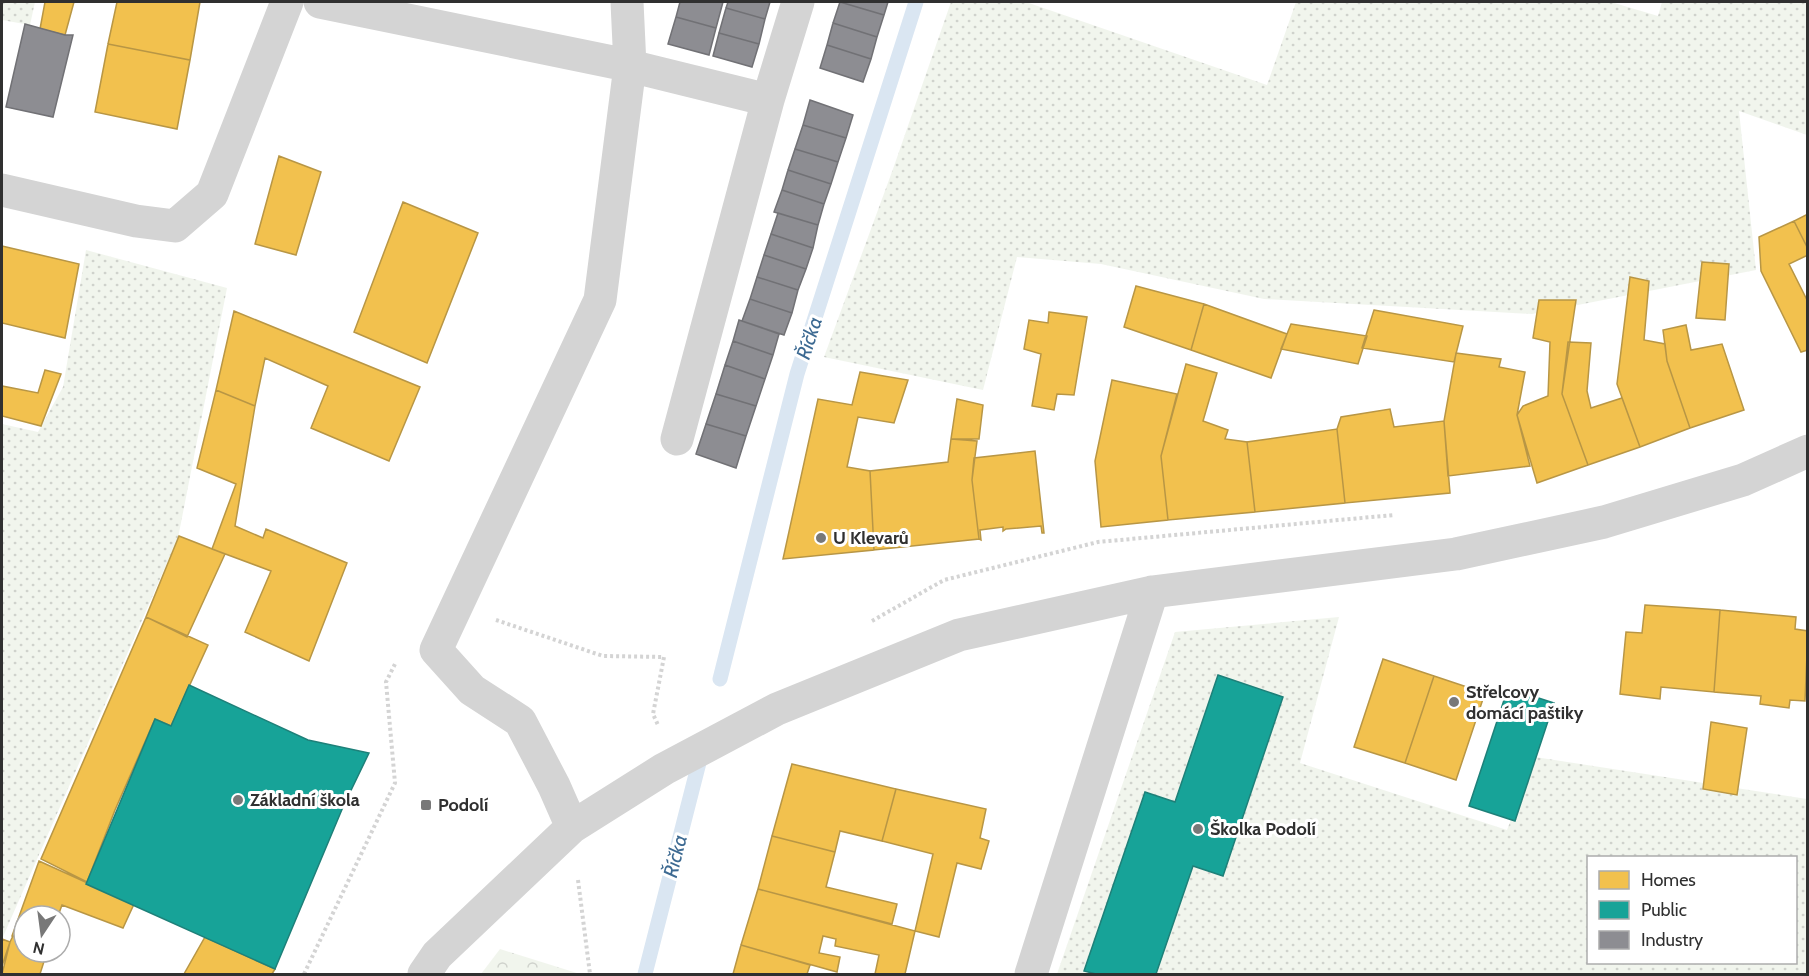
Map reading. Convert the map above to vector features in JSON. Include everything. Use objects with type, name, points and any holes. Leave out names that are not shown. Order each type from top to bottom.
[{"type":"street","points":[[2,190],[136,221],[175,226],[212,194],[287,2]]},
{"type":"street","points":[[320,2],[630,66],[768,100]]},
{"type":"street","points":[[572,827],[554,786],[520,721],[472,690],[436,650],[600,300],[630,66],[627,2]]},
{"type":"street","points":[[677,439],[768,100],[798,2]]},
{"type":"street","points":[[424,975],[437,955],[572,827],[664,769],[749,726],[777,709],[959,635],[1152,592],[1456,554],[1593,525],[1743,480],[1808,451]]},
{"type":"street","points":[[1031,975],[1152,592]]},
{"type":"path","points":[[572,827],[590,975]]},
{"type":"green space","points":[[2,2],[35,2],[30,25],[2,20]]},
{"type":"green space","points":[[951,2],[1026,2],[1267,85],[1296,2],[1611,2],[1658,16],[1662,2],[1807,2],[1807,135],[1739,111],[1756,270],[1532,314],[1264,299],[1101,264],[1017,257],[983,390],[824,357]]},
{"type":"green space","points":[[86,250],[227,288],[178,538],[17,904],[12,904],[12,916],[2,939],[2,424],[38,432],[63,387]]},
{"type":"green space","points":[[1339,617],[1300,763],[1507,830],[1535,757],[1807,799],[1807,974],[1057,974],[1175,632]]},
{"type":"green space","points":[[500,949],[580,974],[481,974]]},
{"type":"building: Homes","points":[[45,2],[74,2],[65,35],[40,29]]},
{"type":"building: Homes","points":[[117,2],[200,2],[190,60],[108,44]]},
{"type":"building: Homes","points":[[108,44],[190,60],[177,129],[95,112]]},
{"type":"building: Homes","points":[[279,156],[321,172],[296,255],[255,244]]},
{"type":"building: Homes","points":[[403,202],[478,233],[427,363],[354,332]]},
{"type":"building: Homes","points":[[1808,214],[1808,249],[1794,221]]},
{"type":"building: Homes","points":[[1794,221],[1808,249],[1808,255],[1789,264],[1808,302],[1808,350],[1801,352],[1761,271],[1759,237]]},
{"type":"building: Homes","points":[[2,246],[79,264],[65,338],[2,323]]},
{"type":"building: Homes","points":[[1702,262],[1729,264],[1725,320],[1696,318]]},
{"type":"building: Homes","points":[[1630,277],[1649,281],[1644,340],[1665,344],[1667,361],[1690,428],[1640,447],[1617,384]]},
{"type":"building: Homes","points":[[1136,286],[1204,304],[1191,350],[1124,327]]},
{"type":"building: Homes","points":[[1539,300],[1576,300],[1562,394],[1588,465],[1537,483],[1517,415],[1523,406],[1548,396],[1550,342],[1533,338]]},
{"type":"building: Homes","points":[[1204,304],[1287,334],[1271,378],[1191,350]]},
{"type":"building: Homes","points":[[1374,310],[1463,326],[1454,362],[1362,348]]},
{"type":"building: Homes","points":[[234,311],[420,387],[389,461],[311,428],[328,386],[265,358],[255,406],[216,390]]},
{"type":"building: Homes","points":[[1049,312],[1087,317],[1074,395],[1057,394],[1054,410],[1032,406],[1041,354],[1024,349],[1029,320],[1048,323]]},
{"type":"building: Homes","points":[[1291,324],[1367,336],[1358,364],[1281,349]]},
{"type":"building: Homes","points":[[1686,325],[1691,350],[1722,344],[1744,410],[1690,428],[1667,361],[1663,330]]},
{"type":"building: Homes","points":[[1568,342],[1591,343],[1587,391],[1591,408],[1622,398],[1640,447],[1588,465],[1562,394]]},
{"type":"building: Homes","points":[[1456,353],[1501,359],[1499,367],[1525,372],[1517,415],[1530,466],[1448,476],[1444,421]]},
{"type":"building: Homes","points":[[1186,364],[1217,373],[1203,421],[1228,430],[1225,439],[1247,442],[1255,512],[1168,520],[1161,456]]},
{"type":"building: Homes","points":[[45,370],[61,374],[41,426],[2,416],[2,386],[38,393]]},
{"type":"building: Homes","points":[[860,372],[908,380],[894,423],[858,417],[847,467],[870,471],[874,550],[783,559],[818,399],[852,405]]},
{"type":"building: Homes","points":[[1112,380],[1177,394],[1161,456],[1168,520],[1101,527],[1095,461]]},
{"type":"building: Homes","points":[[216,390],[255,406],[235,526],[263,538],[266,529],[347,563],[309,661],[245,632],[271,571],[212,549],[236,484],[197,468]]},
{"type":"building: Homes","points":[[957,399],[983,405],[979,439],[951,439]]},
{"type":"building: Homes","points":[[1390,409],[1394,427],[1444,421],[1450,493],[1345,503],[1337,429],[1341,417]]},
{"type":"building: Homes","points":[[1337,429],[1345,503],[1255,512],[1247,442]]},
{"type":"building: Homes","points":[[951,439],[977,441],[972,480],[979,539],[874,550],[870,471],[948,462]]},
{"type":"building: Homes","points":[[1035,451],[1044,533],[1042,533],[1041,526],[1003,531],[1003,527],[980,530],[981,540],[979,539],[972,480],[974,458]]},
{"type":"building: Homes","points":[[179,536],[225,554],[187,637],[146,617]]},
{"type":"building: Homes","points":[[1645,605],[1720,610],[1714,692],[1661,687],[1660,699],[1620,694],[1626,632],[1642,633]]},
{"type":"building: Homes","points":[[1720,610],[1796,617],[1795,629],[1808,631],[1805,701],[1790,700],[1789,708],[1760,704],[1761,696],[1714,692]]},
{"type":"building: Homes","points":[[146,617],[208,645],[171,726],[155,719],[115,810],[87,882],[41,859]]},
{"type":"building: Homes","points":[[1383,659],[1434,676],[1405,763],[1354,747]]},
{"type":"building: Homes","points":[[1434,676],[1485,693],[1456,780],[1405,763]]},
{"type":"building: Homes","points":[[1711,722],[1747,728],[1737,795],[1703,789]]},
{"type":"building: Homes","points":[[792,764],[896,789],[882,841],[840,831],[835,852],[772,836]]},
{"type":"building: Homes","points":[[896,789],[986,809],[980,838],[989,841],[981,869],[957,863],[939,937],[915,931],[933,854],[882,841]]},
{"type":"building: Homes","points":[[772,836],[835,852],[826,887],[897,904],[892,924],[758,889]]},
{"type":"building: Homes","points":[[39,861],[134,904],[123,928],[72,909],[72,904],[24,904]]},
{"type":"building: Homes","points":[[758,889],[915,931],[905,974],[875,974],[879,955],[835,946],[836,939],[823,936],[819,953],[840,957],[837,972],[741,945]]},
{"type":"building: Homes","points":[[205,937],[275,969],[272,974],[184,974]]},
{"type":"building: Homes","points":[[12,938],[12,964],[43,964],[40,974],[2,974]]},
{"type":"building: Homes","points":[[2,939],[10,942],[2,966]]},
{"type":"building: Homes","points":[[741,945],[810,965],[807,974],[733,974]]},
{"type":"building: Public","points":[[1218,675],[1283,697],[1223,876],[1193,866],[1156,974],[1096,974],[1084,971],[1145,792],[1175,802]]},
{"type":"building: Public","points":[[189,685],[308,740],[369,753],[343,807],[275,969],[86,884],[155,719],[171,726]]},
{"type":"building: Public","points":[[1508,688],[1554,703],[1515,821],[1469,806]]},
{"type":"building: Industry","points":[[680,2],[723,2],[716,28],[676,17]]},
{"type":"building: Industry","points":[[728,2],[770,2],[765,19],[726,8]]},
{"type":"building: Industry","points":[[840,2],[884,15],[877,37],[833,23]]},
{"type":"building: Industry","points":[[840,2],[888,2],[884,15]]},
{"type":"building: Industry","points":[[726,8],[765,19],[759,44],[719,33]]},
{"type":"building: Industry","points":[[676,17],[716,28],[709,55],[668,44]]},
{"type":"building: Industry","points":[[833,23],[877,37],[871,59],[827,45]]},
{"type":"building: Industry","points":[[25,24],[73,35],[53,117],[6,107]]},
{"type":"building: Industry","points":[[719,33],[759,44],[752,67],[713,56]]},
{"type":"building: Industry","points":[[827,45],[871,59],[863,82],[820,68]]},
{"type":"building: Industry","points":[[810,100],[853,115],[846,138],[803,125]]},
{"type":"building: Industry","points":[[803,125],[846,138],[838,162],[795,149]]},
{"type":"building: Industry","points":[[795,149],[838,162],[831,184],[788,170]]},
{"type":"building: Industry","points":[[788,170],[831,184],[824,204],[782,190]]},
{"type":"building: Industry","points":[[782,190],[824,204],[818,225],[774,212]]},
{"type":"building: Industry","points":[[778,213],[818,225],[813,248],[771,234]]},
{"type":"building: Industry","points":[[771,234],[813,248],[806,269],[764,255]]},
{"type":"building: Industry","points":[[764,255],[806,269],[798,290],[757,277]]},
{"type":"building: Industry","points":[[757,277],[798,290],[792,313],[750,299]]},
{"type":"building: Industry","points":[[750,299],[792,313],[784,335],[742,321]]},
{"type":"building: Industry","points":[[739,320],[779,334],[773,355],[733,341]]},
{"type":"building: Industry","points":[[733,341],[773,355],[765,379],[725,365]]},
{"type":"building: Industry","points":[[725,365],[765,379],[756,406],[716,394]]},
{"type":"building: Industry","points":[[716,394],[756,406],[746,436],[706,424]]},
{"type":"building: Industry","points":[[706,424],[746,436],[736,468],[696,454]]},
{"type":"waterway","name":"Říčka","points":[[720,679],[797,374],[916,2]]},
{"type":"waterway","name":"Říčka","points":[[645,974],[702,751]]},
{"type":"place","name":"U Klevarů","points":[[821,538]]},
{"type":"place","name":"Střelcovy domácí paštiky","points":[[1454,702]]},
{"type":"place","name":"Základní škola","points":[[238,800]]},
{"type":"place","name":"Podolí","points":[[426,805]]},
{"type":"place","name":"Školka Podolí","points":[[1198,829]]}]
